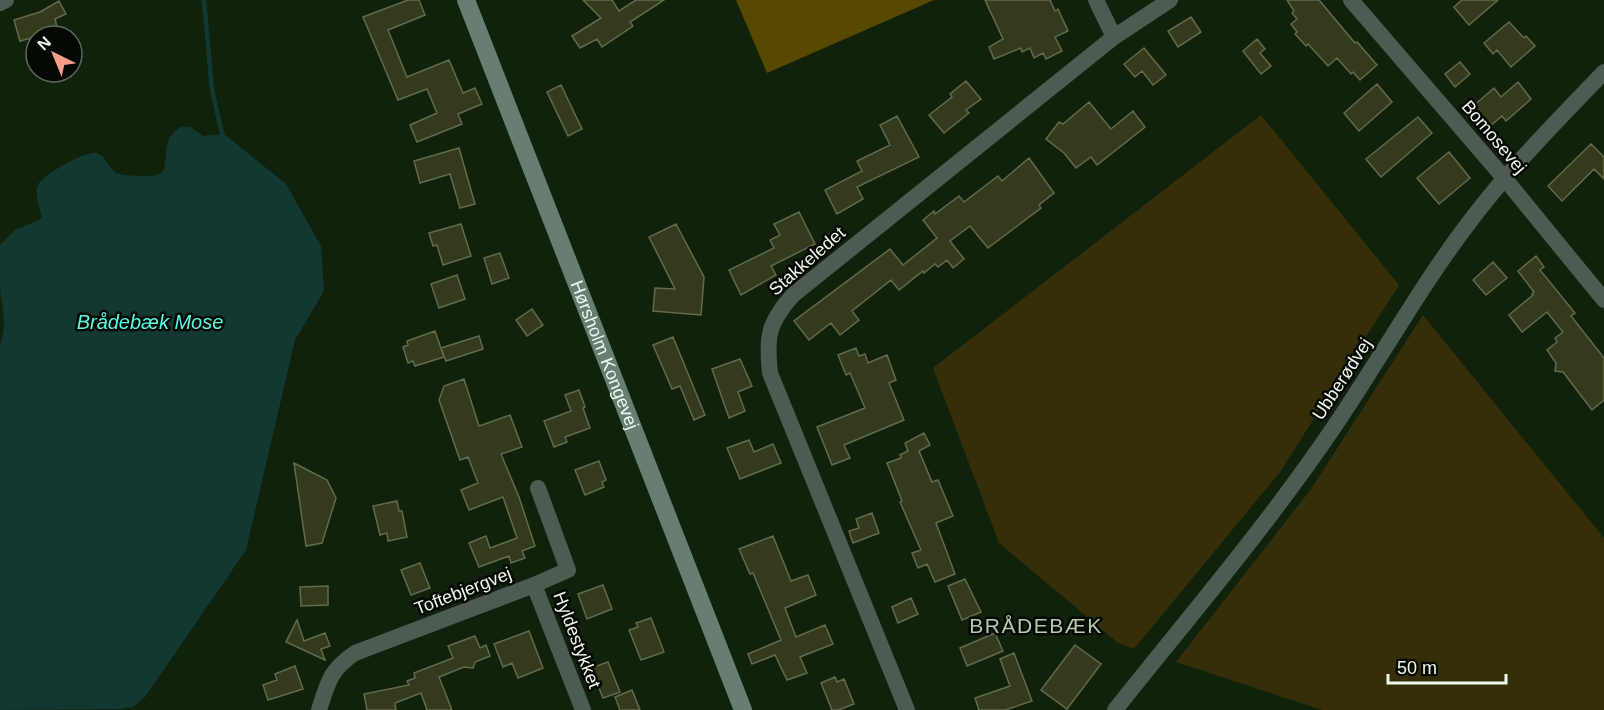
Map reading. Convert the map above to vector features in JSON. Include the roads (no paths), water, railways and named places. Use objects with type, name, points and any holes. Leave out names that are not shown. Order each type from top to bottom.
[{"type":"main road","name":"Hørsholm Kongevej","points":[[466,0],[743,710]]},
{"type":"street","points":[[0,3],[6,0]]},
{"type":"street","points":[[1096,0],[1114,37]]},
{"type":"street","name":"Stakkeledet","points":[[907,710],[770,373],[767,348],[772,323],[793,295],[1114,37],[1170,0]]},
{"type":"street","name":"Bomosevej","points":[[1351,0],[1505,179],[1604,300]]},
{"type":"street","name":"Ubberødvej","points":[[1115,710],[1278,504],[1334,427],[1447,252],[1475,214],[1604,72]]},
{"type":"street","name":"Toftebjergvej","points":[[319,710],[328,681],[340,664],[355,653],[568,570],[538,488]]},
{"type":"street","name":"Hyldestykket","points":[[534,585],[583,710]]},
{"type":"water","name":"Brådebæk Mose","points":[[190,127],[203,136],[224,134],[286,184],[321,246],[324,291],[295,340],[246,550],[145,697],[133,707],[0,710],[0,345],[4,322],[0,288],[0,245],[15,230],[42,217],[37,189],[47,175],[84,155],[97,153],[118,174],[157,175],[164,169],[169,139],[176,130]]},
{"type":"waterway","points":[[204,0],[212,90],[223,138]]},
{"type":"district","name":"BRÅDEBÆK","points":[[1036,625]]}]
